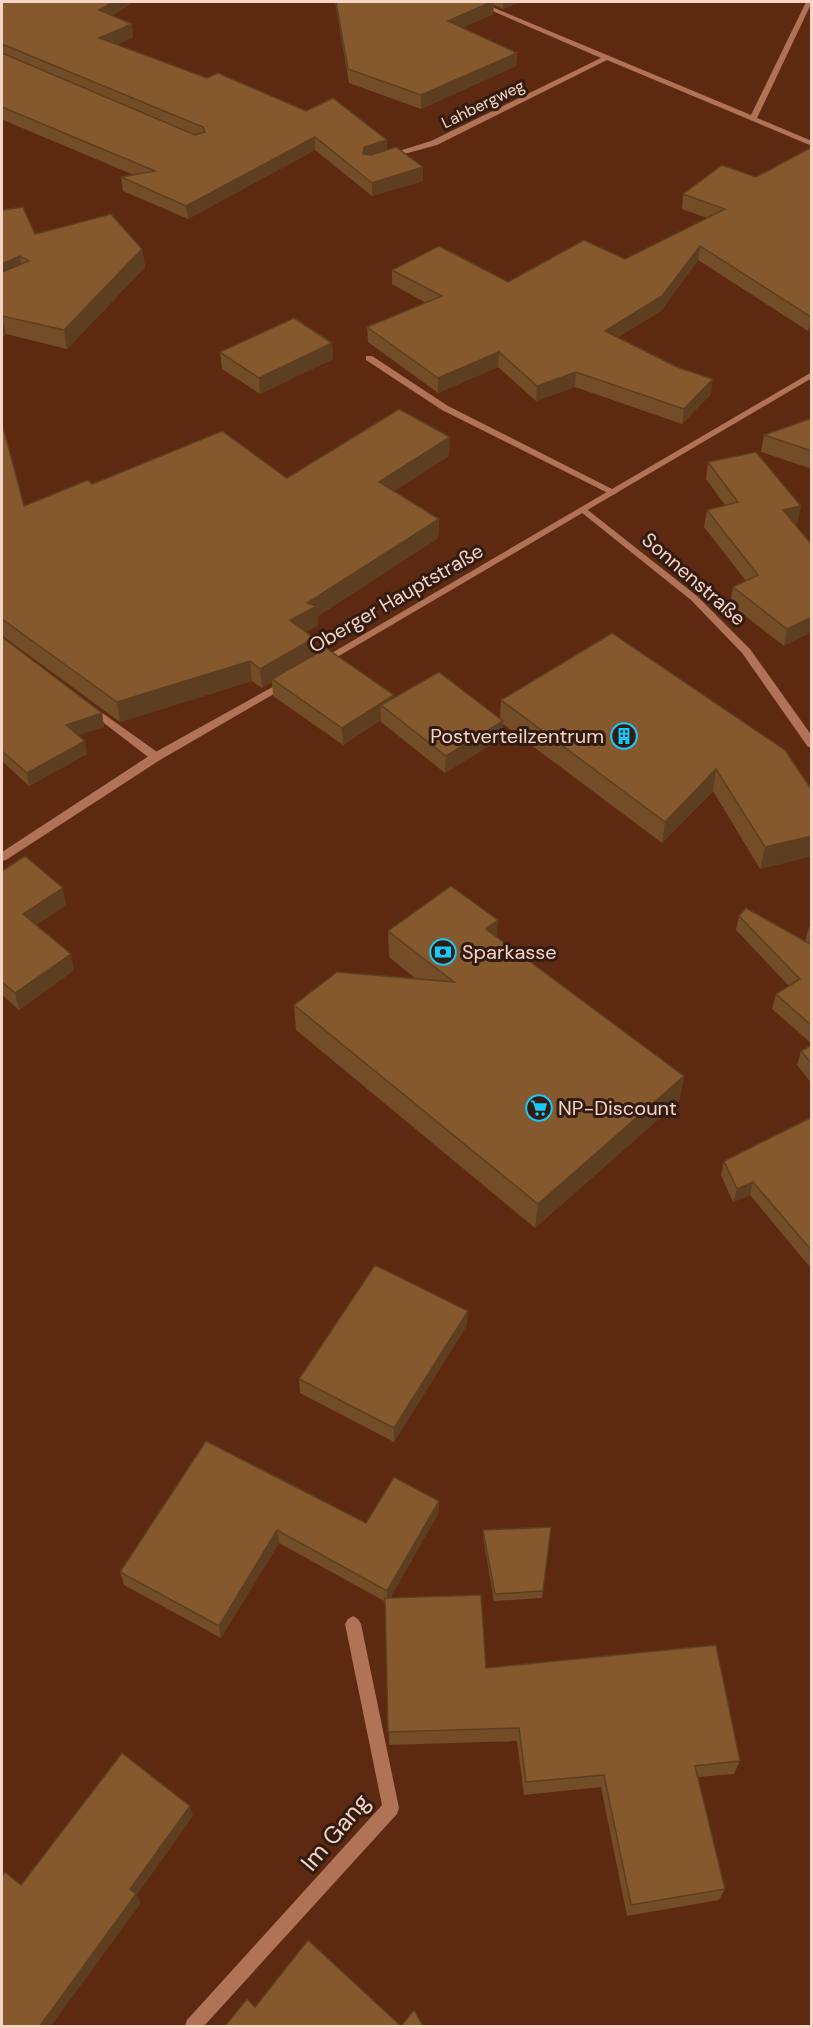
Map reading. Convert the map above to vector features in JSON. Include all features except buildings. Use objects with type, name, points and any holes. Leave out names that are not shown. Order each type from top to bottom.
[{"type":"street","points":[[476,2],[812,144]]},
{"type":"street","points":[[752,120],[808,2]]},
{"type":"street","name":"Lahbergweg","points":[[379,160],[434,143],[606,58]]},
{"type":"street","points":[[369,358],[445,408],[613,492]]},
{"type":"street","name":"Oberger Hauptstraße","points":[[309,669],[584,510],[812,374]]},
{"type":"street","name":"Sonnenstraße","points":[[584,510],[694,598],[746,651],[812,744]]},
{"type":"street","name":"Oberger Hauptstraße","points":[[2,856],[156,757],[299,675]]},
{"type":"street","points":[[84,702],[156,757]]},
{"type":"street","name":"Im Gang","points":[[193,2026],[391,1808],[353,1624]]},
{"type":"place","name":"Postverteilzentrum","points":[[624,736]]},
{"type":"place","name":"Sparkasse","points":[[443,952]]},
{"type":"place","name":"NP-Discount","points":[[539,1108]]}]
